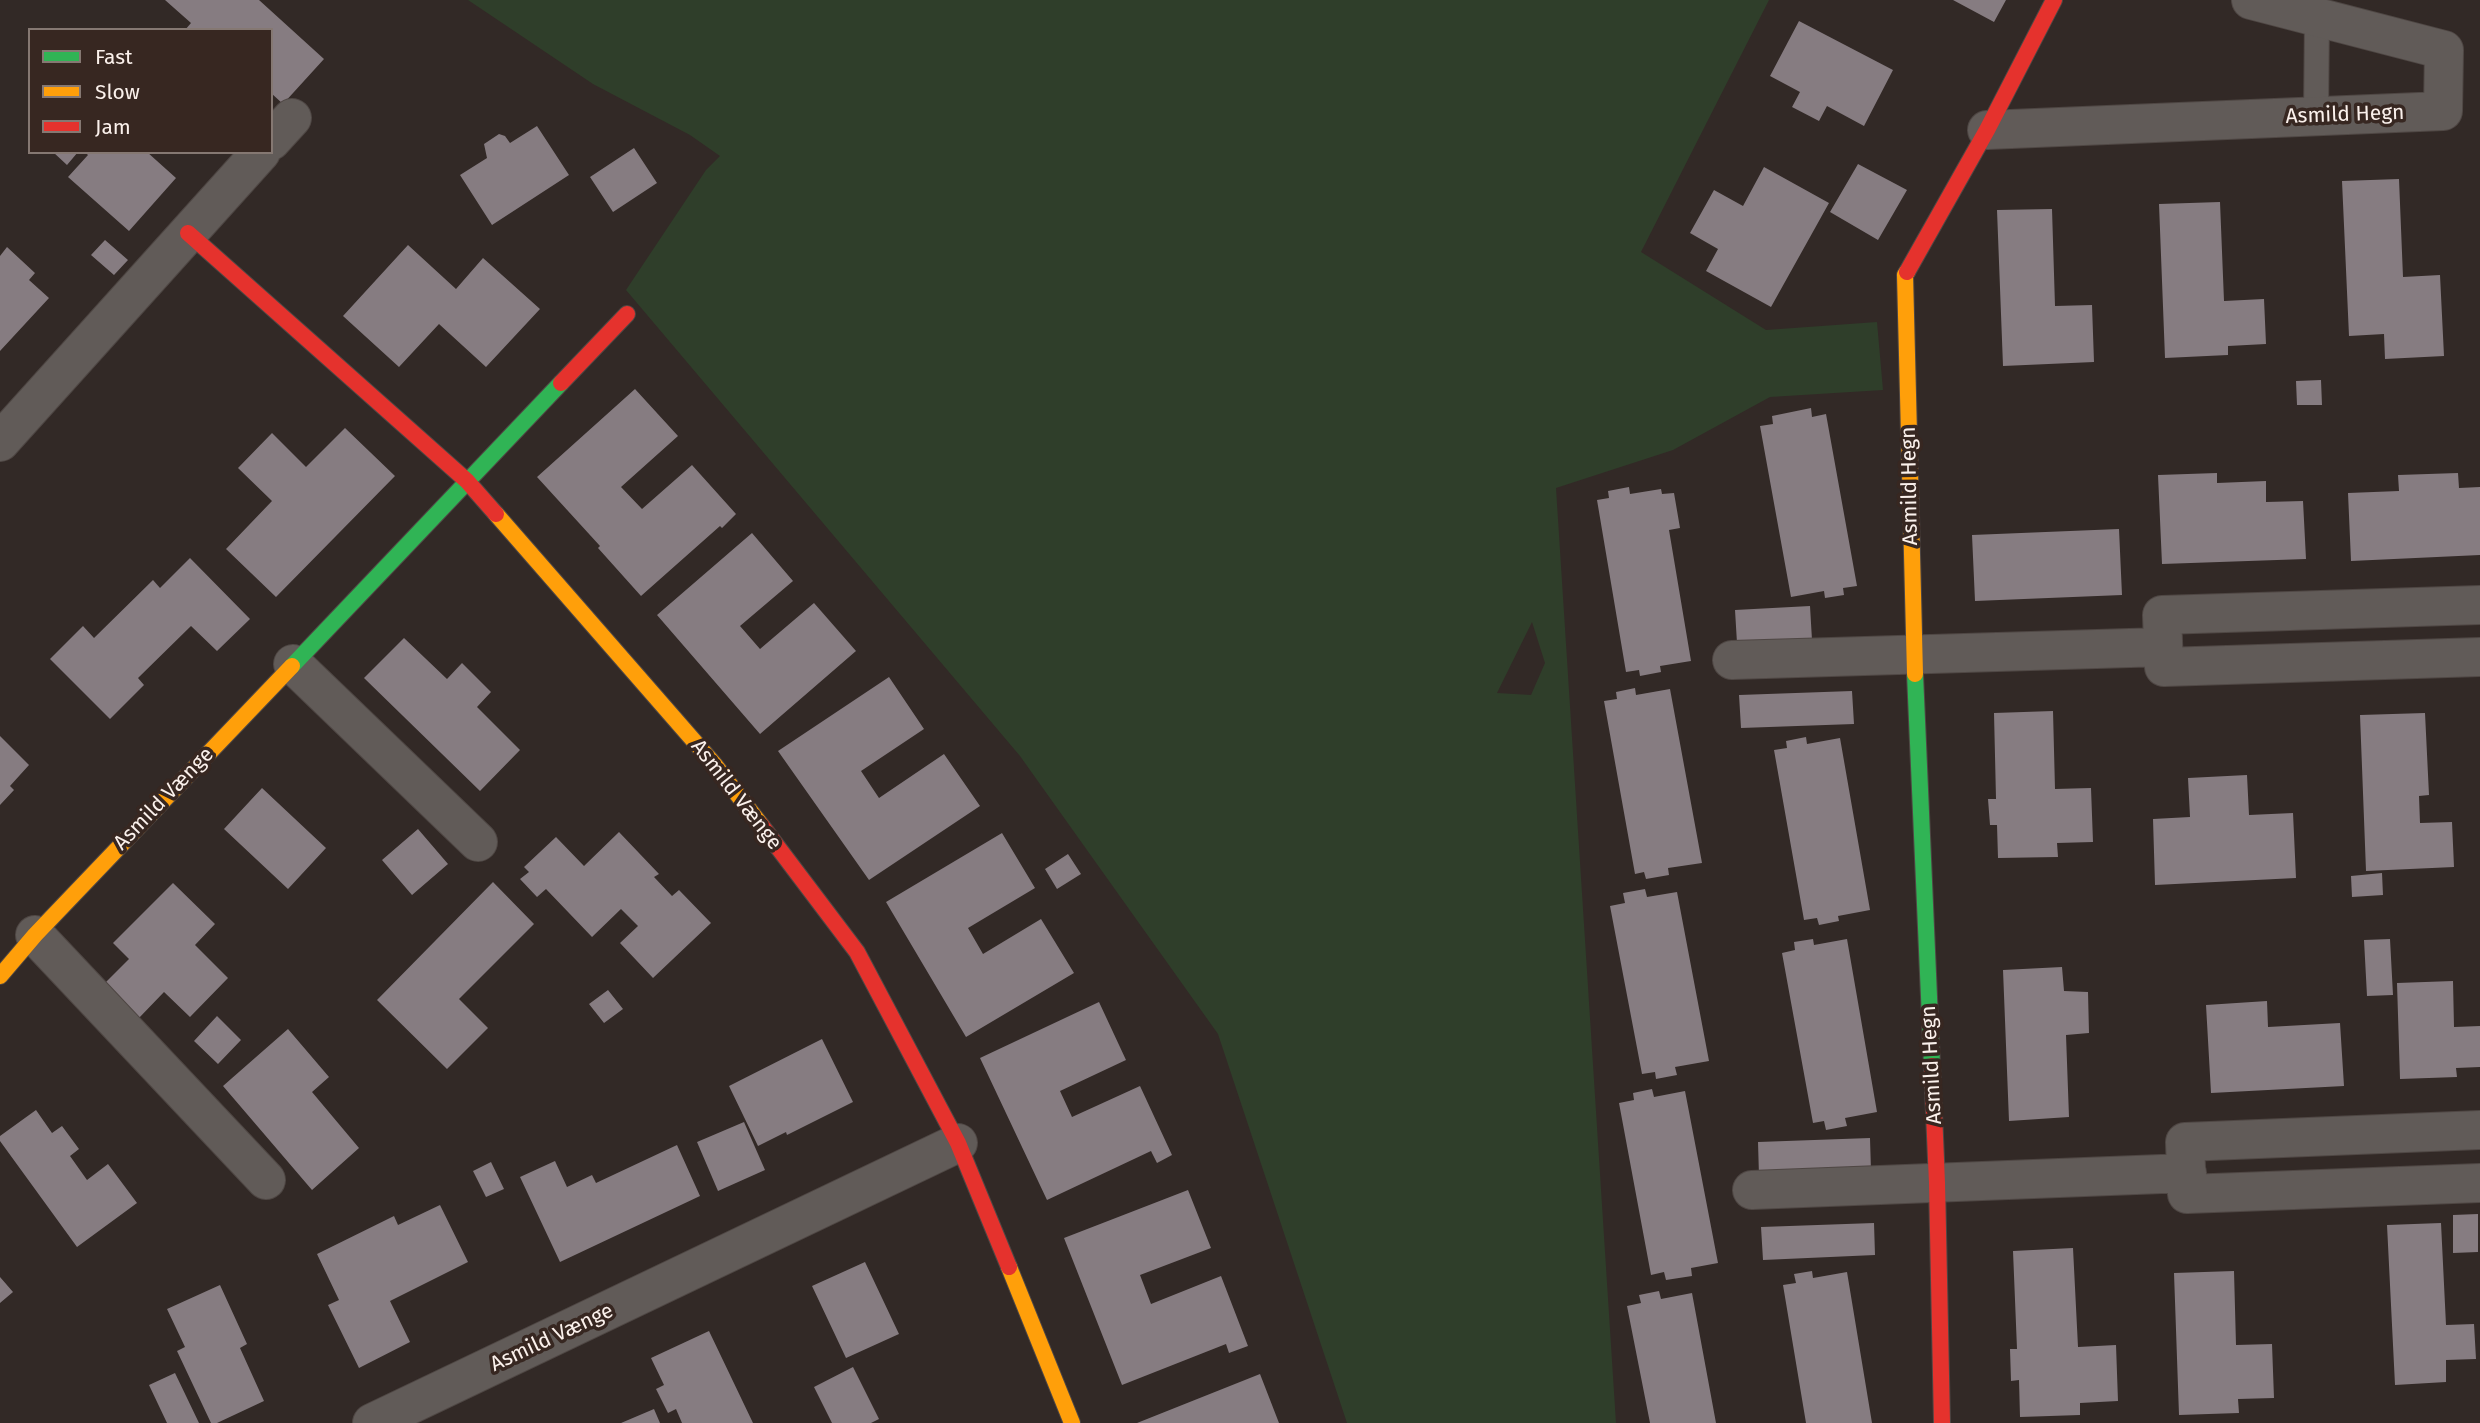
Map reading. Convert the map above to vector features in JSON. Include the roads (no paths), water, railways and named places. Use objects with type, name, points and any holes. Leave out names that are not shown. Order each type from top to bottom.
[{"type":"street","name":"Asmild Hegn","points":[[1942,1423],[1937,1183],[1914,654],[1905,275],[1987,130],[2054,0]]},
{"type":"street","name":"Asmild Hegn","points":[[1987,130],[2443,111],[2444,50],[2251,0]]},
{"type":"street","points":[[0,442],[259,154]]},
{"type":"street","name":"Asmild Vænge","points":[[188,233],[467,481],[714,764],[857,952],[958,1143],[1072,1423]]},
{"type":"street","name":"Asmild Vænge","points":[[0,976],[35,935],[627,314]]},
{"type":"street","points":[[2480,605],[2162,615],[2164,667],[2480,657]]},
{"type":"street","points":[[1732,660],[2163,646]]},
{"type":"street","points":[[293,664],[478,842]]},
{"type":"street","points":[[35,935],[266,1180]]},
{"type":"street","points":[[2480,1130],[2185,1142],[2188,1194],[2480,1183]]},
{"type":"street","name":"Asmild Vænge","points":[[372,1423],[958,1143]]},
{"type":"street","points":[[1752,1190],[2187,1173]]},
{"type":"lane","points":[[2316,116],[2317,17]]}]
